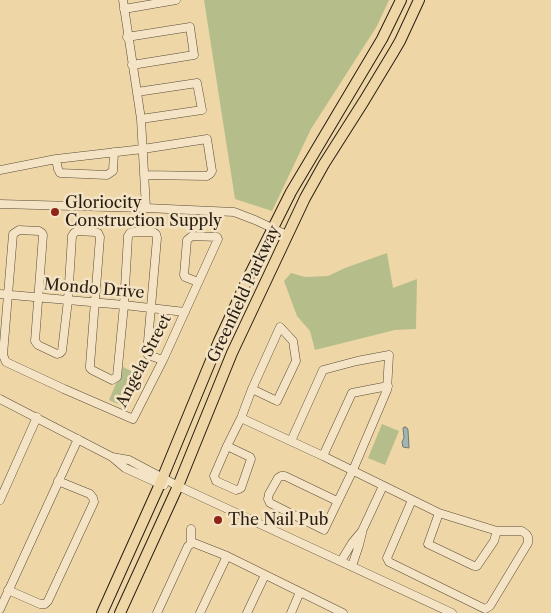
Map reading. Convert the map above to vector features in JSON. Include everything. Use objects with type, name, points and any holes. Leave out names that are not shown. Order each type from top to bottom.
[{"type":"main road","name":"Greenfield Parkway","points":[[102,613],[161,481],[219,341],[272,228],[295,184],[382,39],[401,0]]},
{"type":"main road","name":"Greenfield Parkway","points":[[120,613],[178,486],[232,353],[305,198],[400,41],[419,0]]},
{"type":"main road","points":[[328,128],[342,136]]},
{"type":"street","points":[[123,0],[127,37],[141,119],[146,208]]},
{"type":"street","points":[[124,9],[176,0]]},
{"type":"street","points":[[127,37],[190,27],[194,55],[132,65]]},
{"type":"street","points":[[137,92],[198,83],[202,110],[141,119]]},
{"type":"street","points":[[0,170],[56,159],[143,149],[207,139],[212,171],[207,176],[144,175]]},
{"type":"street","points":[[56,159],[60,173],[107,175],[114,171],[114,152]]},
{"type":"street","points":[[0,204],[234,212],[287,235]]},
{"type":"street","points":[[4,294],[13,234],[18,230],[39,231],[43,235],[36,343],[57,354],[60,353],[62,351],[68,300],[72,236],[78,231],[98,233],[100,237],[90,368],[112,380],[115,379],[117,376],[124,305],[128,236],[134,232],[152,232],[156,234],[157,238],[147,353],[163,360]]},
{"type":"street","name":"Angela Street","points":[[4,294],[3,355],[6,362],[64,390],[133,419],[163,360],[218,239],[217,237],[192,236],[187,240],[184,276],[198,282]]},
{"type":"street","name":"Mondo Drive","points":[[4,294],[185,312]]},
{"type":"street","points":[[227,446],[251,459],[240,488],[236,490],[216,481],[214,476],[227,446],[240,418],[252,389],[280,327],[294,341],[296,361],[277,401],[252,389]]},
{"type":"street","points":[[291,441],[323,370],[357,360],[389,355],[387,390],[353,470],[324,530],[270,503],[268,494],[278,478],[285,476],[338,501]]},
{"type":"street","points":[[323,456],[352,393],[388,386]]},
{"type":"street","points":[[0,399],[112,457],[129,460],[161,481],[178,486],[452,613]]},
{"type":"street","points":[[0,500],[37,417]]},
{"type":"street","points":[[240,418],[353,470],[439,513],[497,531],[522,531],[526,534],[528,543],[490,606],[485,608],[389,562],[387,558],[412,500]]},
{"type":"street","points":[[0,609],[78,439]]},
{"type":"street","points":[[8,590],[40,604],[48,602],[94,502],[90,494],[58,481]]},
{"type":"street","points":[[352,566],[362,531],[383,486]]},
{"type":"street","points":[[439,513],[428,544],[474,566],[477,566],[494,541],[497,531]]},
{"type":"street","points":[[156,613],[190,544],[191,530]]},
{"type":"street","points":[[341,561],[362,531]]},
{"type":"street","points":[[190,544],[194,543],[226,556],[340,612]]},
{"type":"street","points":[[200,613],[226,556]]},
{"type":"street","points":[[247,613],[265,575]]},
{"type":"street","points":[[291,613],[300,592]]},
{"type":"green space","points":[[204,0],[389,0],[377,26],[311,129],[272,211],[235,199]]},
{"type":"green space","points":[[387,253],[393,288],[417,279],[416,329],[395,330],[315,350],[310,331],[297,316],[284,281],[291,273],[305,277],[328,276]]},
{"type":"green space","points":[[123,367],[143,377],[127,408],[109,400]]},
{"type":"green space","points":[[382,424],[399,431],[385,465],[368,458]]},
{"type":"water","points":[[405,427],[408,430],[409,448],[403,447],[402,442],[404,438],[403,428]]},
{"type":"place","name":"Gloriocity Construction Supply","points":[[55,212]]},
{"type":"place","name":"The Nail Pub","points":[[218,520]]}]
